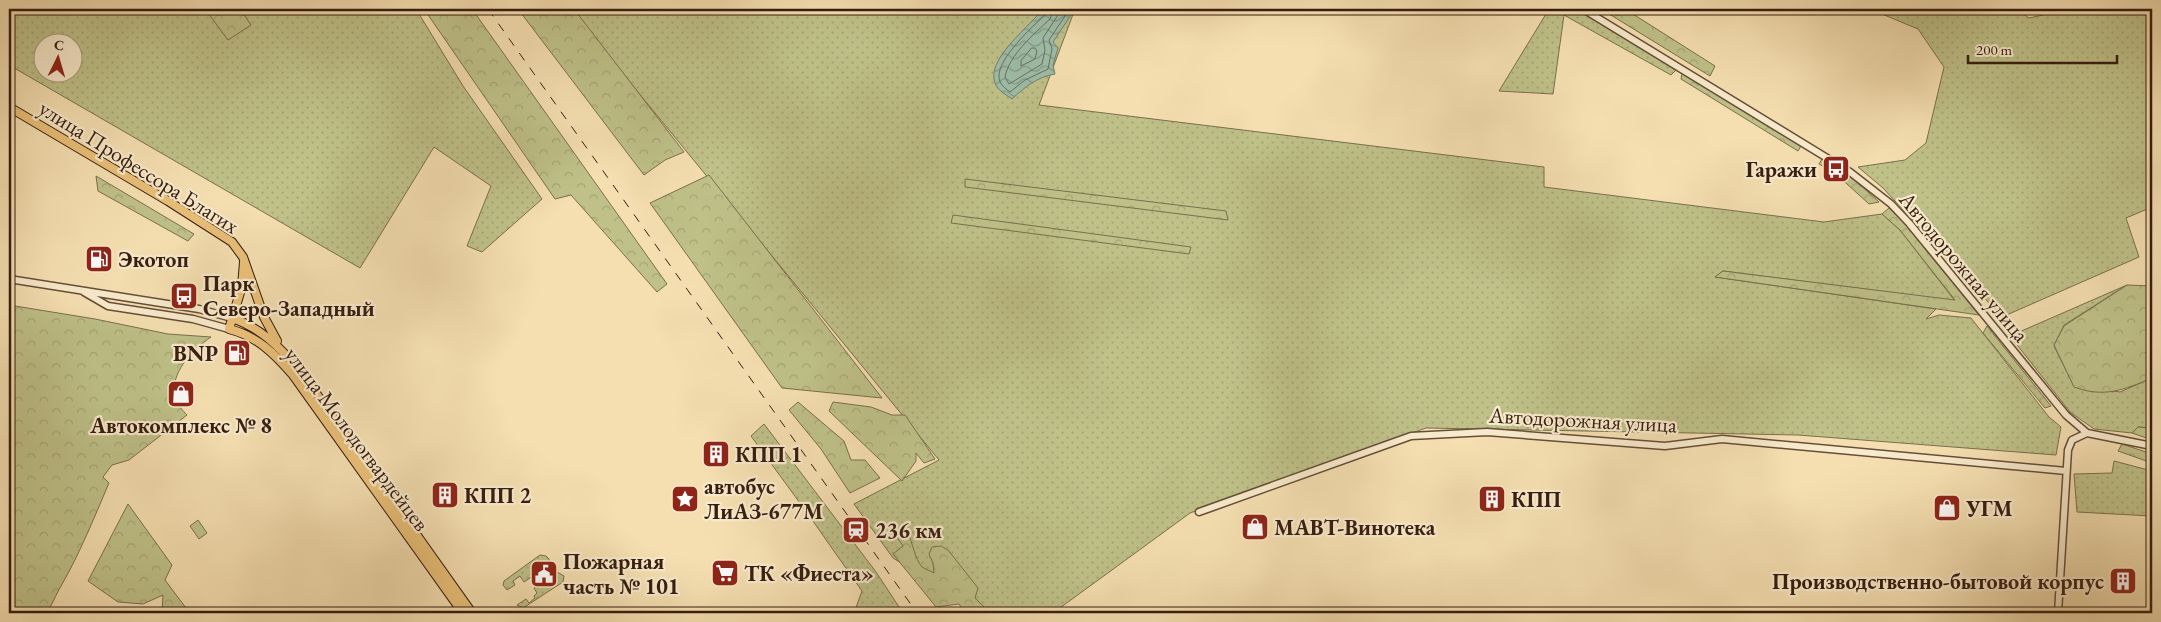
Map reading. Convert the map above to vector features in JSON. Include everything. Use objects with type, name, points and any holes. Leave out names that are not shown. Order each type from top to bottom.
[{"type":"main road","name":"улица Профессора Благих","points":[[9,107],[224,236],[238,249],[264,317],[284,352]]},
{"type":"main road","name":"улица Профессора Благих","points":[[230,329],[242,286],[244,262]]},
{"type":"main road","name":"улица Молодогвардейцев","points":[[232,318],[258,330],[284,352],[311,385],[462,608],[472,613]]},
{"type":"main road","name":"улица Молодогвардейцев","points":[[230,329],[255,339],[280,360],[411,534]]},
{"type":"street","name":"Автодорожная улица","points":[[1588,10],[1850,172],[1891,204],[1909,223],[2066,415],[2087,432],[2152,446]]},
{"type":"street","points":[[9,280],[81,290]]},
{"type":"street","name":"улица Молодогвардейцев","points":[[81,290],[199,309],[232,318]]},
{"type":"street","name":"улица Молодогвардейцев","points":[[81,290],[108,306],[193,320],[230,329]]},
{"type":"street","points":[[2058,613],[2068,450],[2072,440],[2087,432]]},
{"type":"street","name":"Автодорожная улица","points":[[1199,512],[1404,438],[1448,434],[1508,433],[1664,446],[1722,439],[2066,471]]},
{"type":"green space","points":[[9,9],[416,9],[463,86],[542,199],[482,252],[467,246],[491,186],[434,147],[360,268],[38,82],[82,82],[82,32],[32,32],[32,78],[9,65]]},
{"type":"green space","points":[[205,9],[240,9],[251,25],[228,40]]},
{"type":"green space","points":[[424,9],[472,9],[667,284],[657,292],[571,195],[555,199]]},
{"type":"green space","points":[[518,9],[574,9],[684,152],[665,160],[644,175]]},
{"type":"green space","points":[[570,9],[1075,9],[1039,105],[1544,167],[1544,187],[1824,222],[1882,214],[1900,230],[1955,301],[1723,271],[1715,277],[1936,309],[1926,319],[1939,315],[1971,318],[2049,417],[2061,427],[2056,455],[1798,435],[1426,428],[1190,513],[1053,613],[981,613],[893,558],[854,504],[939,460]]},
{"type":"green space","points":[[1549,9],[1578,9],[1676,70],[1671,75],[1564,15],[1553,94],[1499,91]]},
{"type":"green space","points":[[1601,9],[1625,9],[1715,66],[1710,76]]},
{"type":"green space","points":[[1870,9],[2017,9],[2029,18],[2070,9],[2152,9],[2152,207],[2126,218],[2139,257],[2002,317],[1883,188],[1858,167],[1905,160],[1926,143],[1944,67],[1918,29]]},
{"type":"green space","points":[[1682,73],[1801,146],[1798,151],[1681,79]]},
{"type":"green space","points":[[1822,159],[1831,167],[1848,174],[1879,202],[1869,204],[1836,174],[1819,164]]},
{"type":"green space","points":[[709,175],[882,398],[782,388],[650,203]]},
{"type":"green space","points":[[96,176],[194,234],[188,241],[98,191]]},
{"type":"green space","points":[[965,179],[1226,211],[1228,220],[965,187]]},
{"type":"green space","points":[[1889,208],[1904,223],[1979,315],[1715,277],[1723,271],[1955,300],[1900,230],[1882,214]]},
{"type":"green space","points":[[953,215],[1191,247],[1189,254],[951,223]]},
{"type":"green space","points":[[2127,285],[2064,325],[2054,346],[2074,386],[2120,392],[2152,378],[2152,428],[2138,427],[2132,433],[2094,429],[2070,412],[2010,336]]},
{"type":"green space","points":[[2127,285],[2152,286],[2152,378],[2114,391],[2095,392],[2074,387],[2054,345],[2064,326]]},
{"type":"green space","points":[[9,305],[95,319],[168,334],[211,337],[190,355],[175,380],[175,399],[187,415],[129,460],[112,465],[103,477],[109,483],[74,561],[46,613],[9,613]]},
{"type":"green space","points":[[1987,326],[2051,406],[2045,408],[1983,333]]},
{"type":"green space","points":[[798,402],[844,441],[851,460],[865,460],[880,478],[850,493],[821,449],[789,410]]},
{"type":"green space","points":[[833,402],[871,407],[892,415],[905,415],[935,459],[924,463],[916,453],[916,461],[902,481],[829,411]]},
{"type":"green space","points":[[764,424],[876,572],[903,613],[854,613],[862,591],[751,436]]},
{"type":"green space","points":[[2138,427],[2152,428],[2152,440],[2132,433]]},
{"type":"green space","points":[[2122,444],[2152,454],[2152,463],[2118,451]]},
{"type":"green space","points":[[2114,461],[2152,471],[2152,516],[2077,512],[2074,474],[2112,473]]},
{"type":"green space","points":[[128,504],[172,565],[165,580],[186,608],[180,613],[162,613],[163,595],[143,604],[118,602],[88,581]]},
{"type":"green space","points":[[198,520],[207,533],[199,539],[190,526]]},
{"type":"green space","points":[[898,531],[908,532],[920,564],[934,573],[933,563],[929,554],[932,547],[941,546],[948,550],[978,588],[975,598],[990,613],[965,613],[959,604],[936,607],[893,554],[903,546],[897,537]]},
{"type":"green space","points":[[540,555],[546,556],[549,559],[549,565],[524,582],[520,576],[513,581],[515,585],[507,590],[503,585],[504,581]]},
{"type":"green space","points":[[557,572],[564,576],[563,582],[523,608],[517,605],[526,599],[529,603],[535,598],[534,596],[537,593],[534,588]]},
{"type":"water","points":[[1043,9],[1068,9],[1071,15],[1053,42],[1058,48],[1053,65],[1055,74],[1043,77],[1032,83],[1012,99],[996,86],[994,70],[1012,41]]},
{"type":"railway","points":[[488,9],[917,613]]},
{"type":"place","name":"Гаражи","points":[[1836,169]]},
{"type":"place","name":"Экотоп","points":[[99,259]]},
{"type":"place","name":"Парк Северо-Западный","points":[[184,296]]},
{"type":"place","name":"BNP","points":[[237,353]]},
{"type":"place","name":"Автокомплекс № 8","points":[[181,394]]},
{"type":"place","name":"КПП 1","points":[[716,454]]},
{"type":"place","name":"КПП 2","points":[[445,495]]},
{"type":"place","name":"автобус ЛиАЗ-677М","points":[[685,499]]},
{"type":"place","name":"КПП","points":[[1492,499]]},
{"type":"place","name":"УГМ","points":[[1947,508]]},
{"type":"place","name":"МАВТ-Винотека","points":[[1255,527]]},
{"type":"place","name":"236 км","points":[[856,530]]},
{"type":"place","name":"ТК «Фиеста»","points":[[725,573]]},
{"type":"place","name":"Пожарная часть № 101","points":[[544,574]]},
{"type":"place","name":"Производственно-бытовой корпус","points":[[2123,581]]}]
